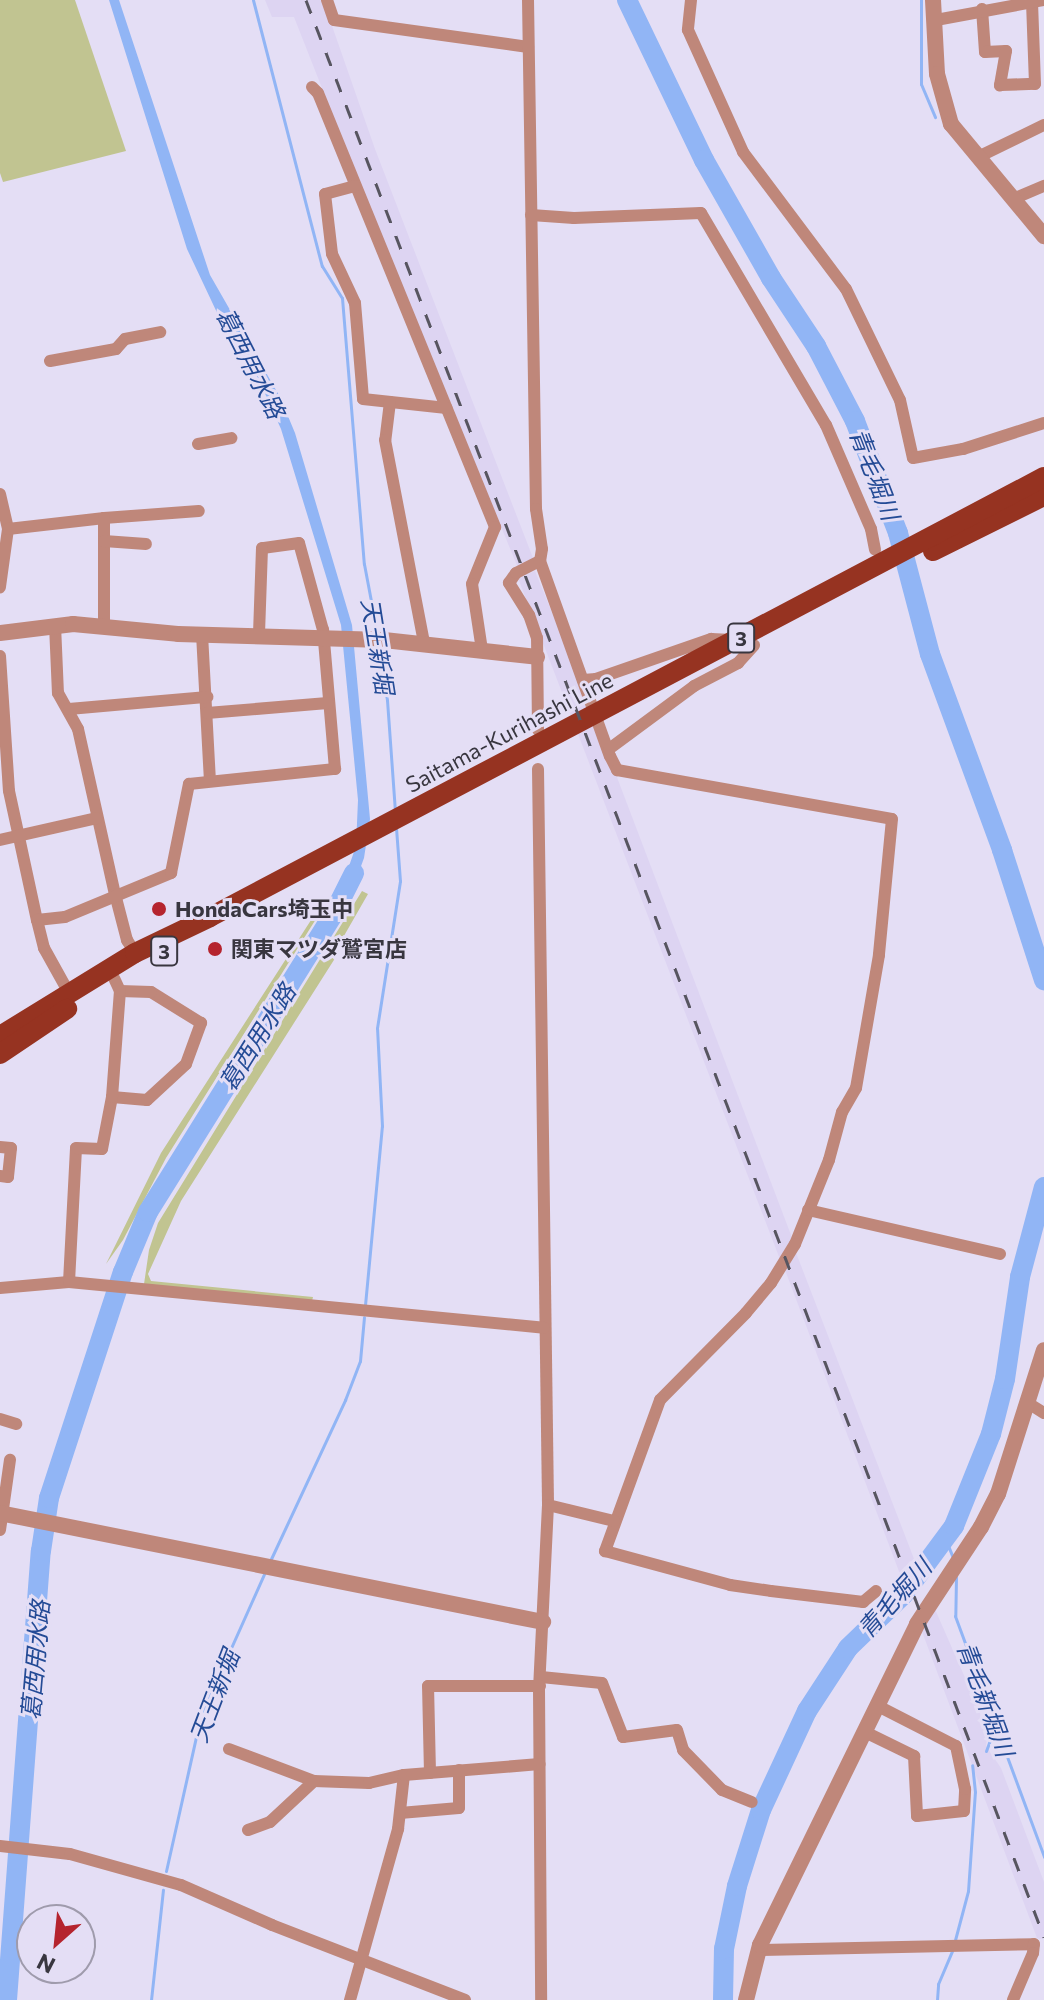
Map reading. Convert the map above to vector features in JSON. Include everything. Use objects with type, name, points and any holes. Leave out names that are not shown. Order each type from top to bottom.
[{"type":"main road","name":"Saitama-Kurihashi Line","points":[[929,547],[1044,477]]},
{"type":"main road","name":"Saitama-Kurihashi Line","points":[[0,1036],[135,953],[404,820],[745,643],[881,563],[929,547],[1044,496]]},
{"type":"main road","name":"Saitama-Kurihashi Line","points":[[0,1054],[337,854]]},
{"type":"street","points":[[327,0],[334,20],[528,47]]},
{"type":"street","points":[[528,0],[535,494],[542,549],[540,561],[617,770],[892,819],[879,955],[856,1088],[842,1112],[829,1160],[795,1244],[771,1283],[746,1313],[660,1400],[605,1551],[730,1585],[863,1602],[876,1591]]},
{"type":"street","points":[[691,0],[688,30],[743,152],[793,223],[846,289],[900,400],[913,458],[963,449],[1044,423]]},
{"type":"street","points":[[933,0],[937,74],[951,124],[1044,236]]},
{"type":"street","points":[[936,20],[982,9],[1038,2],[1035,84],[1000,85],[1006,51],[985,52],[982,9]]},
{"type":"street","points":[[312,87],[318,93],[495,527],[472,584],[482,650]]},
{"type":"street","points":[[978,157],[1044,125]]},
{"type":"street","points":[[355,186],[325,194],[332,254],[355,303],[363,399],[447,408]]},
{"type":"street","points":[[1013,199],[1044,186]]},
{"type":"street","points":[[531,215],[574,218],[701,213],[826,425],[871,529],[881,563]]},
{"type":"street","points":[[50,361],[116,349],[125,339],[160,332]]},
{"type":"street","points":[[390,402],[385,440],[424,643]]},
{"type":"street","points":[[198,444],[231,438]]},
{"type":"street","points":[[0,494],[8,529],[1,562],[0,587]]},
{"type":"street","points":[[8,529],[199,511]]},
{"type":"street","points":[[104,518],[104,626]]},
{"type":"street","points":[[104,541],[146,544]]},
{"type":"street","points":[[37,920],[65,917],[171,873],[189,784],[335,769],[325,637],[301,548],[296,543],[262,548],[259,635]]},
{"type":"street","points":[[538,730],[537,638],[529,615],[509,583],[516,573],[540,561]]},
{"type":"street","points":[[0,633],[55,625],[104,626],[202,634],[424,643],[537,657]]},
{"type":"street","points":[[55,625],[58,693],[78,729],[115,894],[127,940],[135,953]]},
{"type":"street","points":[[202,634],[210,781]]},
{"type":"street","points":[[583,680],[596,679],[711,639],[745,643],[738,663],[694,686],[609,749]]},
{"type":"street","points":[[0,656],[5,791],[44,948],[69,993]]},
{"type":"street","points":[[69,709],[207,697]]},
{"type":"street","points":[[207,713],[328,703]]},
{"type":"street","points":[[538,769],[548,1505],[540,1681],[541,2000]]},
{"type":"street","points":[[0,840],[97,818]]},
{"type":"street","points":[[69,1282],[76,1148],[102,1149],[112,1097],[117,984],[151,992],[201,1023],[186,1064],[147,1100],[112,1097]]},
{"type":"street","points":[[0,1147],[11,1148],[8,1177],[0,1176]]},
{"type":"street","points":[[808,1210],[1000,1254]]},
{"type":"street","points":[[0,1288],[69,1282],[544,1328]]},
{"type":"street","points":[[746,2000],[758,1950],[917,1624],[998,1494],[1044,1350]]},
{"type":"street","points":[[1028,1403],[1044,1413]]},
{"type":"street","points":[[0,1419],[16,1424]]},
{"type":"street","points":[[10,1460],[1,1519],[35,1520],[543,1622]]},
{"type":"street","points":[[548,1505],[614,1521]]},
{"type":"street","points":[[430,1773],[428,1686],[540,1681],[602,1683],[623,1737],[677,1730],[683,1750],[722,1790],[752,1802]]},
{"type":"street","points":[[865,1732],[914,1756],[917,1816],[964,1811],[965,1789],[956,1746],[878,1706]]},
{"type":"street","points":[[229,1749],[314,1781],[369,1783],[404,1775],[540,1764]]},
{"type":"street","points":[[400,1813],[459,1808],[459,1770]]},
{"type":"street","points":[[350,2000],[400,1813],[404,1775]]},
{"type":"street","points":[[248,1830],[270,1822],[314,1781]]},
{"type":"street","points":[[5,1846],[92,1859],[181,1885],[465,2000]]},
{"type":"street","points":[[758,1950],[1034,1944],[1013,2000]]},
{"type":"shaded area","points":[[265,0],[323,0],[375,149],[533,558],[518,568],[426,343],[413,319],[294,17],[272,17]]},
{"type":"shaded area","points":[[535,571],[588,701],[791,1235],[792,1243],[781,1262],[518,578]]},
{"type":"shaded area","points":[[795,1250],[916,1564],[903,1582],[785,1270]]},
{"type":"shaded area","points":[[934,1607],[988,1730],[986,1746],[1001,1768],[1044,1882],[1044,1938],[1037,1938],[921,1629]]},
{"type":"green space","points":[[0,0],[75,0],[126,151],[3,182],[0,173]]},
{"type":"green space","points":[[362,891],[368,894],[337,948],[339,952],[181,1201],[148,1274],[151,1281],[313,1297],[312,1301],[144,1284],[149,1250],[158,1223]]},
{"type":"green space","points":[[313,917],[316,919],[166,1158],[123,1240],[106,1264],[161,1153]]},
{"type":"water","points":[[109,0],[119,0],[210,275],[280,397],[295,433],[352,625],[370,819],[364,858],[349,899],[340,892],[356,846],[358,800],[341,625],[281,429],[258,378],[220,319],[187,249]]},
{"type":"waterway","name":"天王新堀","points":[[253,0],[322,266],[342,298],[364,564],[377,633]]},
{"type":"waterway","name":"青毛堀川","points":[[627,0],[704,160],[771,278],[816,346],[855,421],[898,533],[930,654],[1002,850],[1044,980]]},
{"type":"waterway","points":[[921,0],[921,84],[935,117]]},
{"type":"waterway","name":"天王新堀","points":[[378,645],[387,700],[395,812]]},
{"type":"waterway","name":"天王新堀","points":[[365,1305],[382,1126],[377,1028],[400,881],[396,828]]},
{"type":"waterway","name":"葛西用水路","points":[[7,2000],[41,1551],[49,1498],[123,1272],[148,1212],[333,915],[354,873]]},
{"type":"waterway","name":"青毛堀川","points":[[723,2000],[724,1949],[737,1886],[761,1810],[807,1711],[848,1648],[903,1595],[954,1526],[991,1434],[1005,1379],[1020,1277],[1044,1187]]},
{"type":"waterway","name":"天王新堀","points":[[270,1561],[345,1400],[360,1361],[364,1317]]},
{"type":"waterway","name":"青毛新堀川","points":[[945,1538],[953,1558]]},
{"type":"waterway","name":"天王新堀","points":[[166,1871],[201,1715],[265,1572]]},
{"type":"waterway","name":"青毛新堀川","points":[[956,1577],[955,1616],[1044,1857]]},
{"type":"waterway","points":[[986,1751],[994,1729]]},
{"type":"waterway","points":[[955,1940],[968,1891],[975,1792],[972,1765]]},
{"type":"waterway","name":"天王新堀","points":[[151,2000],[163,1890]]},
{"type":"waterway","points":[[937,2000],[938,1984],[952,1951]]},
{"type":"railway","points":[[306,0],[1044,1937]]},
{"type":"place","name":"HondaCars埼玉中","points":[[159,909]]},
{"type":"place","name":"関東マツダ鷲宮店","points":[[215,949]]}]
